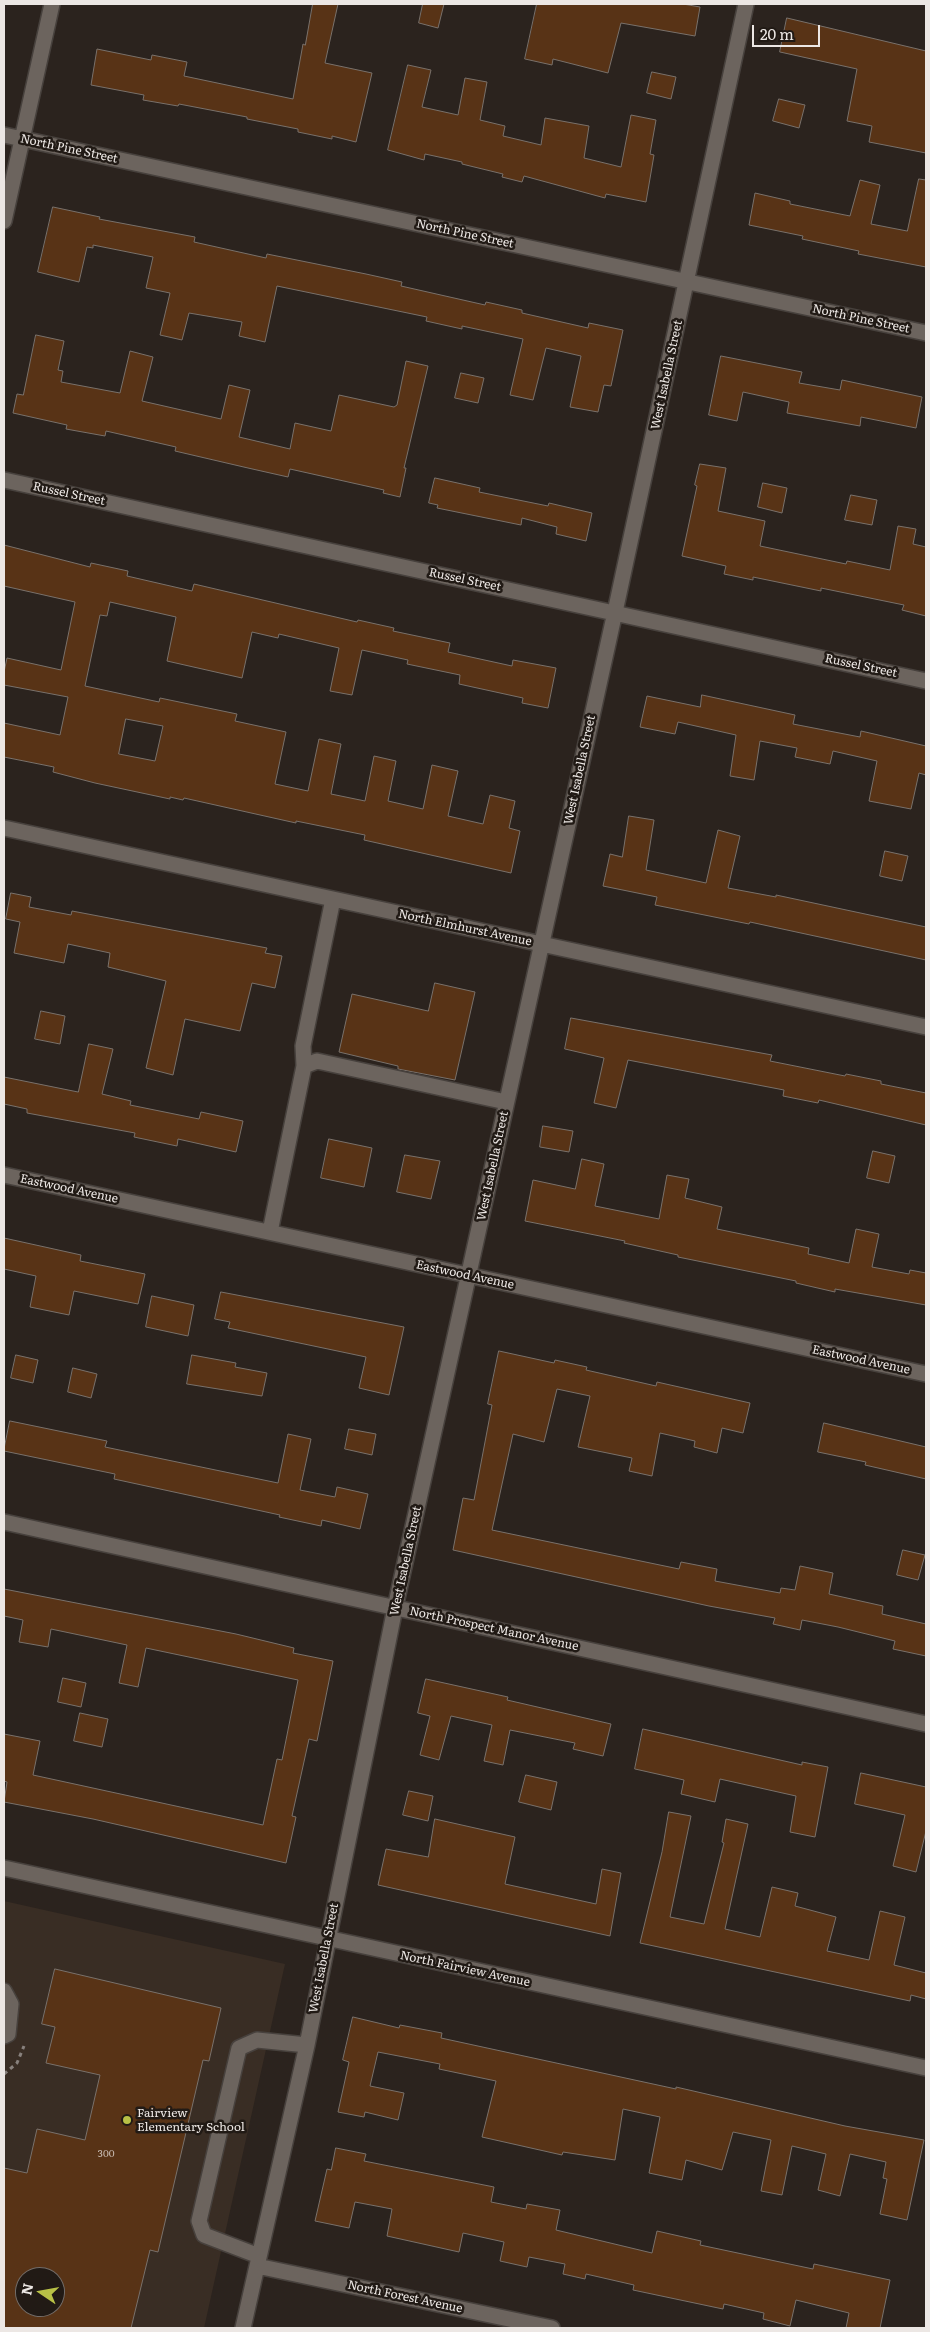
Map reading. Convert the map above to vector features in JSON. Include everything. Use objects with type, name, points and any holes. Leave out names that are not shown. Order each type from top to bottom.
[{"type":"street","points":[[4,221],[52,4]]},
{"type":"street","name":"West Isabella Street","points":[[243,2328],[308,2045],[327,1939],[395,1608],[615,612],[746,4]]},
{"type":"street","name":"North Pine Street","points":[[4,135],[926,332]]},
{"type":"street","name":"Russel Street","points":[[4,480],[926,681]]},
{"type":"street","name":"North Elmhurst Avenue","points":[[4,828],[926,1028]]},
{"type":"street","points":[[270,1232],[304,1066],[303,1046],[333,899]]},
{"type":"street","points":[[304,1066],[317,1060],[506,1102]]},
{"type":"street","name":"Eastwood Avenue","points":[[4,1174],[926,1374]]},
{"type":"street","name":"North Prospect Manor Avenue","points":[[4,1522],[926,1724]]},
{"type":"street","name":"North Fairview Avenue","points":[[4,1868],[926,2068]]},
{"type":"street","points":[[4,1991],[11,2004],[8,2034],[4,2036]]},
{"type":"street","name":"North Forest Avenue","points":[[308,2045],[257,2040],[239,2048],[199,2221],[204,2235],[258,2261],[552,2328]]},
{"type":"shaded area","name":"Fairview Elementary School","points":[[4,1901],[285,1964],[204,2328],[4,2328]]},
{"type":"building","points":[[313,4],[338,4],[325,63],[372,73],[356,142],[332,136],[332,139],[298,132],[298,129],[247,119],[247,117],[179,104],[178,106],[143,100],[144,95],[91,85],[97,49],[151,60],[152,55],[187,62],[184,76],[293,99],[303,44],[305,45]]},
{"type":"building","points":[[423,4],[444,4],[438,28],[419,23]]},
{"type":"building","points":[[537,4],[683,4],[700,7],[695,36],[621,23],[608,73],[553,59],[552,65],[525,59]]},
{"type":"building","points":[[787,18],[926,51],[926,153],[869,142],[872,126],[847,121],[857,69],[780,52]]},
{"type":"building","points":[[408,65],[431,70],[422,107],[458,115],[465,78],[487,82],[480,120],[505,126],[503,136],[541,145],[545,118],[589,126],[584,158],[621,167],[631,115],[656,120],[650,154],[654,155],[646,202],[606,194],[605,198],[524,176],[522,182],[502,177],[503,174],[462,164],[462,162],[425,154],[424,160],[388,150]]},
{"type":"building","points":[[652,72],[676,77],[671,99],[647,93]]},
{"type":"building","points":[[779,99],[805,105],[799,128],[773,121]]},
{"type":"building","points":[[919,179],[926,180],[926,267],[858,254],[859,251],[802,239],[803,236],[749,225],[755,193],[790,201],[790,204],[850,216],[860,180],[880,185],[871,224],[907,231]]},
{"type":"building","points":[[53,207],[100,217],[99,219],[195,237],[194,242],[266,258],[267,254],[402,282],[401,286],[485,305],[486,302],[522,310],[522,313],[588,328],[589,323],[623,330],[611,386],[604,385],[598,412],[570,407],[581,356],[546,348],[533,400],[510,395],[523,339],[462,326],[462,329],[426,321],[427,317],[277,286],[265,342],[239,336],[242,322],[189,313],[182,340],[160,335],[170,293],[146,288],[153,257],[93,245],[93,248],[87,247],[79,282],[38,272]]},
{"type":"building","points":[[36,335],[64,341],[58,370],[63,371],[61,382],[120,393],[130,351],[153,357],[142,401],[221,419],[229,385],[250,390],[239,437],[290,449],[295,423],[331,431],[339,395],[394,407],[397,405],[406,361],[428,366],[404,468],[406,468],[400,497],[383,493],[384,490],[290,469],[288,477],[175,451],[176,447],[106,431],[105,436],[66,429],[67,425],[13,413],[17,394],[23,395]]},
{"type":"building","points":[[721,356],[802,372],[799,383],[840,390],[842,380],[922,397],[916,428],[861,417],[860,426],[787,413],[789,402],[743,392],[737,421],[709,415]]},
{"type":"building","points":[[461,373],[484,378],[478,403],[455,398]]},
{"type":"building","points":[[700,464],[726,468],[718,511],[765,521],[760,546],[846,564],[847,561],[890,570],[898,526],[916,529],[913,544],[926,547],[926,616],[902,610],[904,605],[821,588],[821,591],[753,577],[753,580],[724,574],[726,566],[682,556]]},
{"type":"building","points":[[435,478],[480,488],[479,492],[548,506],[549,503],[592,513],[586,541],[556,534],[557,527],[522,518],[521,525],[437,508],[438,505],[429,503]]},
{"type":"building","points":[[763,483],[787,488],[782,513],[758,507]]},
{"type":"building","points":[[851,495],[877,500],[872,525],[845,520]]},
{"type":"building","points":[[4,545],[90,567],[91,563],[128,571],[127,576],[192,591],[194,584],[357,622],[358,620],[394,628],[393,631],[450,643],[448,652],[512,666],[513,660],[556,668],[548,708],[522,703],[523,698],[459,684],[460,675],[407,664],[408,660],[362,650],[352,695],[330,691],[339,648],[279,634],[278,638],[252,632],[242,678],[167,661],[176,617],[110,602],[107,616],[100,615],[85,686],[159,702],[160,698],[237,714],[235,721],[286,732],[275,784],[308,791],[319,739],[341,744],[331,794],[365,801],[374,756],[396,761],[388,801],[423,809],[432,765],[458,771],[448,816],[483,824],[490,795],[515,801],[509,828],[520,831],[511,873],[364,840],[365,835],[296,821],[296,823],[184,798],[183,800],[170,797],[170,799],[95,783],[53,772],[54,767],[4,757],[4,723],[60,735],[68,697],[4,685],[4,672],[7,658],[61,670],[75,602],[4,586]],"holes":[[[126,719],[163,726],[155,761],[119,754]]]},
{"type":"building","points":[[702,695],[795,715],[793,724],[860,737],[861,731],[926,746],[926,775],[919,773],[911,809],[869,801],[877,761],[833,751],[830,764],[795,757],[797,748],[760,741],[754,780],[730,776],[736,735],[678,722],[675,734],[640,727],[647,696],[700,707]]},
{"type":"building","points":[[629,816],[654,820],[646,870],[706,883],[718,830],[740,836],[728,888],[776,897],[776,895],[926,927],[926,960],[750,922],[749,924],[655,905],[657,897],[603,886],[610,854],[622,857]]},
{"type":"building","points":[[885,851],[908,856],[902,881],[880,876]]},
{"type":"building","points":[[11,893],[31,897],[29,907],[71,915],[72,911],[267,948],[265,953],[282,956],[275,988],[252,983],[240,1031],[185,1019],[173,1075],[146,1068],[166,981],[108,967],[110,953],[68,944],[64,963],[14,953],[20,922],[6,919]]},
{"type":"building","points":[[435,983],[475,992],[455,1080],[398,1069],[398,1066],[339,1052],[352,994],[428,1011]]},
{"type":"building","points":[[41,1011],[65,1016],[60,1044],[35,1039]]},
{"type":"building","points":[[571,1018],[772,1055],[770,1061],[881,1081],[881,1084],[926,1093],[926,1125],[819,1100],[818,1103],[783,1096],[784,1090],[628,1060],[616,1108],[594,1103],[604,1058],[565,1049]]},
{"type":"building","points":[[89,1044],[113,1049],[102,1094],[131,1101],[130,1105],[199,1119],[201,1112],[243,1121],[236,1152],[178,1139],[177,1146],[134,1137],[135,1133],[27,1113],[27,1109],[4,1104],[4,1077],[78,1092]]},
{"type":"building","points":[[543,1126],[573,1131],[569,1152],[540,1147]]},
{"type":"building","points":[[329,1139],[372,1148],[364,1187],[321,1178]]},
{"type":"building","points":[[873,1151],[895,1156],[889,1183],[867,1178]]},
{"type":"building","points":[[405,1155],[440,1161],[431,1199],[397,1192]]},
{"type":"building","points":[[582,1159],[604,1164],[595,1206],[659,1219],[667,1175],[689,1179],[685,1198],[722,1207],[717,1229],[809,1248],[808,1254],[849,1263],[856,1229],[879,1234],[872,1267],[909,1274],[910,1270],[926,1273],[926,1305],[835,1289],[835,1292],[796,1283],[796,1281],[678,1257],[678,1255],[624,1243],[625,1241],[525,1221],[533,1180],[575,1189]]},
{"type":"building","points":[[4,1238],[81,1255],[80,1261],[145,1274],[138,1304],[74,1291],[69,1315],[30,1307],[36,1276],[4,1269]]},
{"type":"building","points":[[221,1292],[404,1327],[389,1395],[359,1388],[366,1357],[228,1328],[230,1322],[215,1319]]},
{"type":"building","points":[[152,1296],[194,1305],[188,1336],[146,1327]]},
{"type":"building","points":[[499,1351],[554,1363],[555,1360],[587,1367],[586,1370],[656,1386],[657,1382],[750,1403],[743,1433],[722,1428],[717,1453],[694,1447],[695,1441],[660,1433],[652,1476],[629,1471],[632,1458],[578,1447],[590,1396],[557,1389],[544,1442],[513,1434],[492,1530],[679,1569],[681,1562],[717,1569],[715,1581],[780,1593],[781,1588],[795,1590],[800,1566],[833,1573],[829,1594],[883,1606],[882,1614],[926,1624],[926,1656],[893,1649],[895,1641],[838,1627],[802,1620],[800,1630],[773,1624],[775,1618],[709,1606],[453,1550],[463,1498],[474,1500],[492,1405],[488,1404]]},
{"type":"building","points":[[16,1355],[38,1360],[33,1383],[11,1378]]},
{"type":"building","points":[[192,1355],[236,1363],[235,1367],[267,1373],[262,1396],[187,1384]]},
{"type":"building","points":[[73,1368],[97,1374],[91,1398],[68,1392]]},
{"type":"building","points":[[10,1421],[107,1441],[105,1447],[278,1483],[288,1434],[311,1439],[300,1490],[335,1497],[337,1487],[368,1494],[360,1529],[322,1520],[321,1526],[279,1517],[280,1515],[114,1479],[115,1474],[4,1451]]},
{"type":"building","points":[[824,1423],[926,1447],[926,1479],[865,1465],[866,1462],[818,1452]]},
{"type":"building","points":[[349,1429],[376,1434],[372,1455],[345,1449]]},
{"type":"building","points":[[903,1550],[925,1555],[918,1580],[897,1575]]},
{"type":"building","points":[[4,1589],[236,1634],[294,1648],[293,1653],[333,1661],[317,1741],[309,1739],[292,1816],[296,1817],[286,1863],[93,1819],[4,1802],[7,1782],[4,1781],[4,1734],[40,1741],[33,1775],[263,1825],[277,1759],[282,1760],[298,1680],[146,1648],[138,1687],[119,1683],[127,1645],[51,1629],[48,1647],[19,1642],[23,1620],[4,1616]]},
{"type":"building","points":[[63,1678],[86,1683],[81,1707],[58,1702]]},
{"type":"building","points":[[426,1679],[508,1697],[507,1700],[611,1724],[603,1756],[573,1749],[575,1743],[510,1730],[503,1765],[484,1761],[492,1725],[451,1716],[439,1760],[420,1755],[430,1716],[418,1713]]},
{"type":"building","points":[[80,1713],[108,1719],[102,1747],[74,1741]]},
{"type":"building","points":[[643,1729],[802,1765],[802,1762],[828,1767],[815,1837],[790,1832],[796,1796],[720,1779],[715,1802],[681,1794],[684,1780],[635,1769]]},
{"type":"building","points":[[861,1773],[926,1787],[926,1831],[916,1872],[893,1866],[905,1815],[855,1804]]},
{"type":"building","points":[[526,1775],[557,1782],[551,1810],[519,1802]]},
{"type":"building","points":[[409,1791],[433,1796],[428,1821],[403,1815]]},
{"type":"building","points":[[669,1812],[691,1816],[670,1917],[704,1924],[724,1843],[722,1842],[726,1819],[748,1824],[725,1929],[760,1937],[772,1887],[798,1893],[795,1906],[836,1917],[827,1951],[869,1960],[880,1911],[905,1917],[894,1965],[926,1973],[926,1999],[911,1995],[910,2001],[640,1943],[662,1852]]},
{"type":"building","points":[[435,1819],[515,1837],[505,1884],[596,1904],[602,1869],[621,1873],[610,1936],[378,1885],[386,1849],[428,1857]]},
{"type":"building","points":[[55,1969],[221,2008],[209,2061],[203,2060],[158,2252],[150,2250],[131,2328],[4,2328],[4,2168],[27,2173],[37,2129],[85,2140],[100,2075],[46,2063],[55,2027],[42,2024]]},
{"type":"building","points":[[353,2017],[399,2028],[400,2025],[442,2033],[441,2038],[676,2089],[676,2087],[845,2126],[924,2140],[907,2220],[880,2214],[887,2179],[883,2178],[886,2162],[850,2154],[840,2196],[818,2190],[826,2154],[792,2146],[782,2195],[761,2191],[771,2140],[733,2132],[722,2170],[686,2160],[682,2180],[649,2173],[660,2117],[623,2109],[615,2160],[563,2152],[562,2155],[482,2137],[496,2081],[439,2069],[440,2064],[378,2052],[370,2086],[404,2093],[398,2120],[365,2112],[364,2117],[338,2112],[349,2062],[343,2060]]},
{"type":"building","points":[[336,2148],[366,2154],[364,2161],[494,2187],[491,2202],[526,2209],[527,2204],[560,2210],[556,2230],[652,2253],[657,2231],[701,2241],[700,2245],[813,2269],[814,2264],[890,2280],[880,2328],[846,2328],[849,2313],[796,2300],[790,2326],[763,2319],[764,2313],[724,2304],[723,2309],[633,2290],[634,2285],[586,2274],[585,2279],[563,2274],[565,2264],[529,2257],[527,2267],[500,2261],[504,2242],[463,2233],[459,2252],[387,2236],[392,2209],[355,2202],[349,2228],[315,2221],[327,2169],[331,2170]]},
{"type":"place","name":"Fairview Elementary School","points":[[127,2120]]}]
